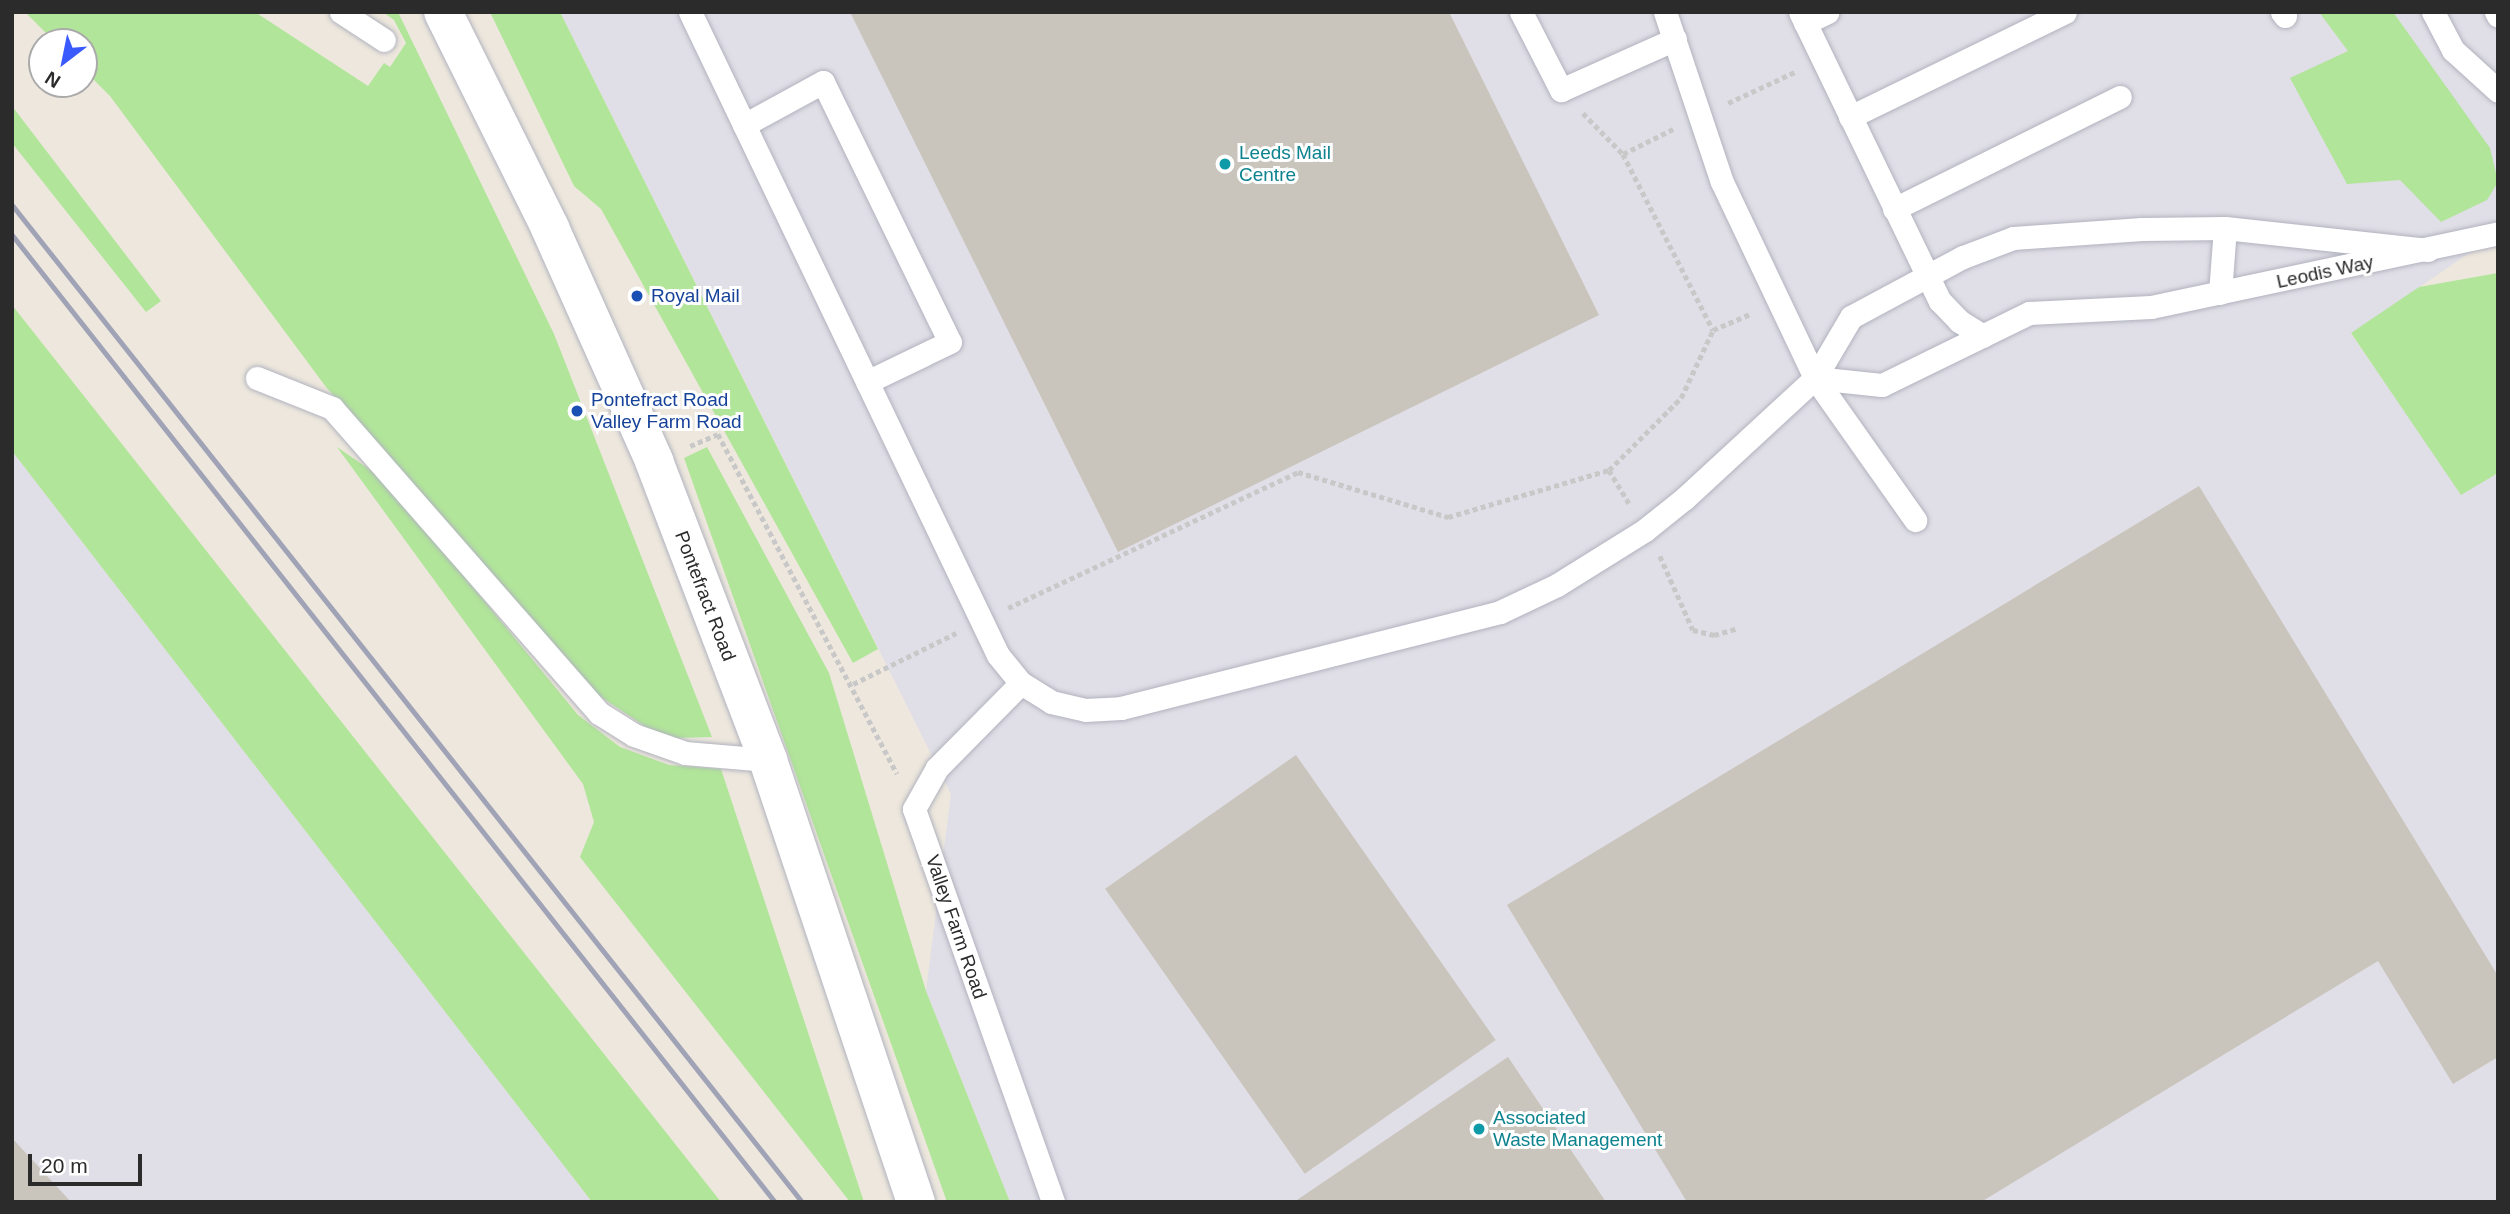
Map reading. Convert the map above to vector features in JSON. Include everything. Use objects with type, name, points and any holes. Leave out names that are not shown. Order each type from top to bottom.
[{"type":"main road","name":"Pontefract Road","points":[[443,12],[550,228],[654,461],[768,760],[916,1202]]},
{"type":"lane","points":[[341,12],[384,40]]},
{"type":"lane","points":[[690,12],[998,655],[1021,683],[1051,702],[1085,710],[1134,704],[1500,612],[1557,585],[1645,530],[1815,378],[1851,317],[1927,276],[2013,239],[2142,229],[2225,228],[2428,250]]},
{"type":"lane","points":[[1521,12],[1561,90],[1672,22],[1722,182],[1782,300],[1815,378],[1915,520]]},
{"type":"lane","points":[[1828,12],[1803,18],[1940,301],[1959,321],[1983,336]]},
{"type":"lane","points":[[1850,117],[2065,12]]},
{"type":"lane","points":[[2433,12],[2453,50],[2498,91]]},
{"type":"lane","points":[[744,125],[823,82],[950,342],[867,382]]},
{"type":"lane","points":[[1894,209],[2120,97]]},
{"type":"lane","points":[[2220,293],[2225,228]]},
{"type":"lane","name":"Leodis Way","points":[[1815,378],[1882,385],[2029,313],[2151,307],[2498,233]]},
{"type":"lane","points":[[257,378],[332,408],[599,713],[634,735],[685,752],[768,760]]},
{"type":"lane","points":[[914,809],[937,768],[1021,683]]},
{"type":"lane","name":"Valley Farm Road","points":[[914,809],[1053,1202]]},
{"type":"path","points":[[1623,154],[1713,330]]},
{"type":"path","points":[[853,684],[1298,471],[1448,517],[1609,470],[1681,398],[1713,330],[1782,300]]},
{"type":"path","points":[[654,461],[718,434],[853,684],[914,809]]},
{"type":"path","points":[[1609,470],[1680,593],[1684,614],[1693,629],[1714,635],[1738,628]]},
{"type":"shaded area","points":[[560,12],[2498,12],[2498,233],[2351,334],[2462,494],[2498,473],[2498,1202],[1010,1202],[926,991],[951,794]]},
{"type":"shaded area","points":[[12,451],[592,1202],[12,1202]]},
{"type":"green space","points":[[25,12],[255,12],[368,86],[384,63],[390,67],[406,43],[394,20],[383,12],[398,12],[554,334],[712,737],[676,738],[646,727],[595,693],[326,387],[110,96],[98,84],[98,28],[41,28]]},
{"type":"green space","points":[[490,12],[560,12],[878,649],[853,663],[601,209],[574,186]]},
{"type":"green space","points":[[2319,12],[2393,12],[2490,148],[2498,182],[2487,200],[2441,222],[2400,180],[2347,184],[2290,78],[2348,51]]},
{"type":"green space","points":[[12,106],[161,301],[146,312],[12,143]]},
{"type":"green space","points":[[2498,273],[2498,473],[2461,495],[2351,333],[2419,287]]},
{"type":"green space","points":[[12,305],[721,1202],[592,1202],[12,451]]},
{"type":"green space","points":[[337,447],[385,480],[578,715],[620,747],[669,765],[721,769],[864,1202],[850,1202],[580,857],[594,822],[583,784]]},
{"type":"green space","points":[[707,447],[829,673],[926,991],[1010,1202],[947,1202],[684,458]]},
{"type":"building","name":"Leeds Mail Centre","points":[[850,12],[1449,12],[1599,315],[1118,552]]},
{"type":"building","points":[[2199,486],[2498,976],[2498,1057],[2453,1084],[2378,961],[1981,1202],[1687,1202],[1507,905]]},
{"type":"building","points":[[1296,755],[1496,1040],[1305,1174],[1105,889]]},
{"type":"building","name":"Associated Waste Management","points":[[1508,1057],[1606,1202],[1294,1202]]},
{"type":"building","points":[[12,1138],[71,1202],[12,1202]]},
{"type":"railway","points":[[12,205],[802,1202]]},
{"type":"railway","points":[[12,235],[775,1202]]},
{"type":"place","name":"Leeds Mail Centre","points":[[1225,164]]},
{"type":"place","name":"Royal Mail","points":[[637,296]]},
{"type":"place","name":"Pontefract Road Valley Farm Road","points":[[577,411]]},
{"type":"place","name":"Associated Waste Management","points":[[1479,1129]]}]
